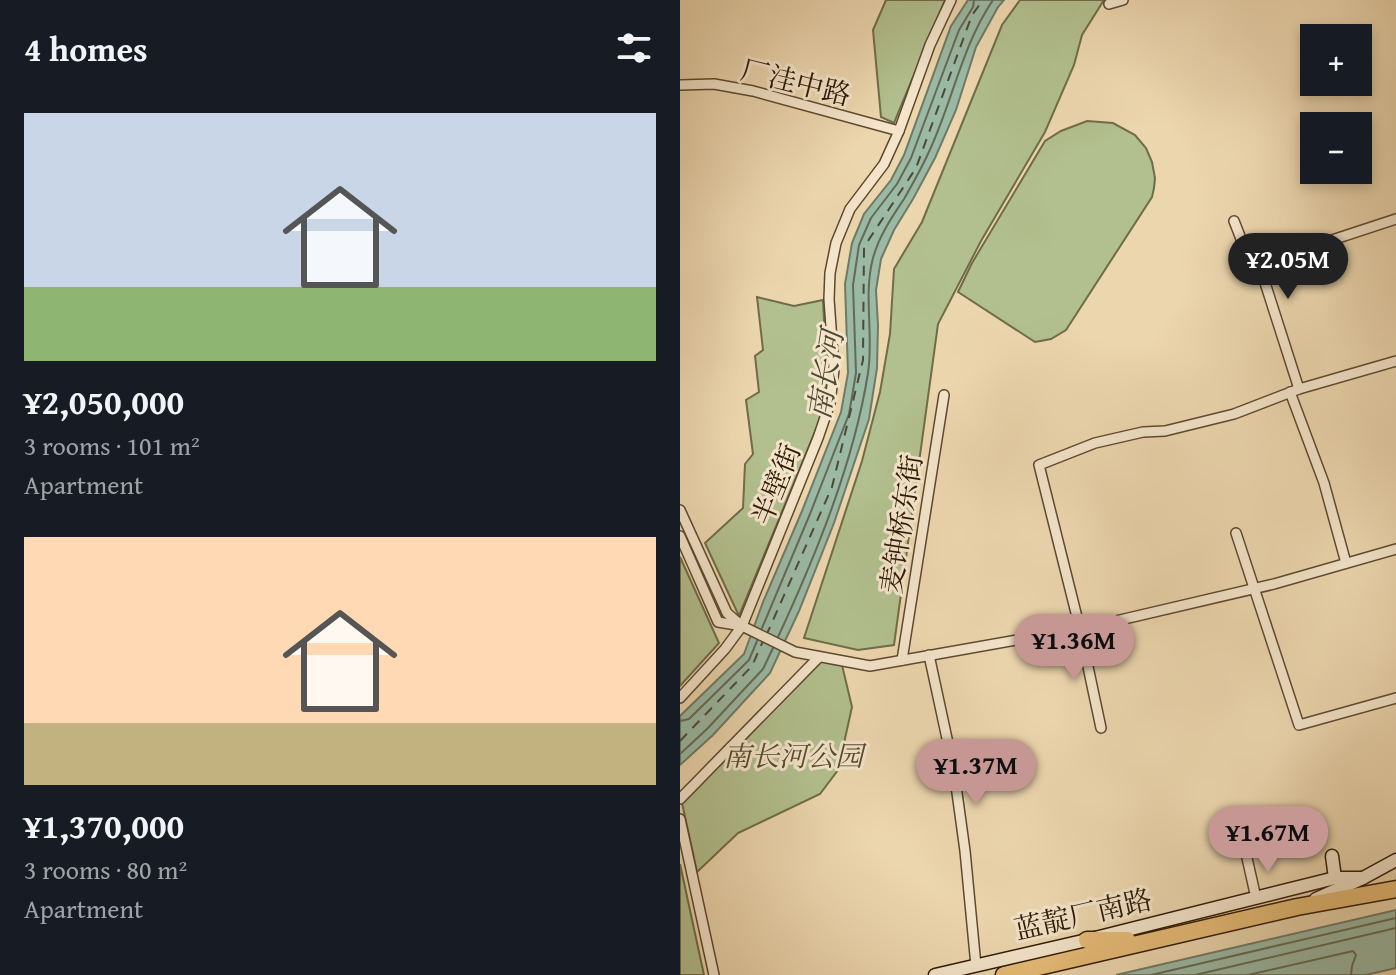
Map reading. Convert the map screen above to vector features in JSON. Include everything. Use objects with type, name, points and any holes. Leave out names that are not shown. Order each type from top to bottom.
[{"type":"highway","name":"蓝靛厂南路","points":[[1004,975],[1297,907],[1396,889]]},
{"type":"highway","points":[[1087,940],[1160,939]]},
{"type":"street","name":"半壁街","points":[[680,698],[746,628],[830,403],[834,369],[829,299],[836,243],[850,209],[884,164],[930,45],[951,0]]},
{"type":"street","points":[[1109,4],[1123,0]]},
{"type":"street","name":"厂洼中路","points":[[680,85],[714,84],[753,91],[899,131]]},
{"type":"street","points":[[1259,264],[1396,219]]},
{"type":"street","points":[[1234,221],[1245,249],[1259,264],[1346,563]]},
{"type":"street","points":[[1101,728],[1039,465],[1095,443],[1143,432],[1165,431],[1234,414],[1295,391],[1396,361]]},
{"type":"street","name":"麦钟桥东街","points":[[902,660],[944,395]]},
{"type":"street","points":[[680,510],[727,613],[746,628],[795,652],[870,666],[1080,629],[1254,588],[1396,549]]},
{"type":"street","points":[[1236,533],[1299,725],[1396,698]]},
{"type":"street","points":[[680,536],[718,622],[746,628]]},
{"type":"street","points":[[929,655],[954,771],[976,966]]},
{"type":"street","points":[[680,799],[819,657]]},
{"type":"street","points":[[680,819],[714,975]]},
{"type":"street","points":[[1332,856],[1335,878]]},
{"type":"street","points":[[1247,858],[1256,898]]},
{"type":"street","points":[[1297,907],[1396,860]]},
{"type":"street","name":"蓝靛厂南路","points":[[935,975],[1335,878],[1363,878]]},
{"type":"green space","points":[[886,0],[945,0],[894,123],[881,117],[873,30]]},
{"type":"green space","points":[[1020,0],[1104,0],[1082,35],[1074,65],[1045,132],[981,241],[938,324],[894,645],[858,650],[804,638],[862,461],[880,392],[890,334],[894,269],[922,222],[1002,25]]},
{"type":"green space","points":[[1087,121],[1113,123],[1135,135],[1152,162],[1155,178],[1152,197],[1066,330],[1051,339],[1035,342],[958,292],[1045,141]]},
{"type":"green space","points":[[757,297],[794,306],[823,300],[827,378],[819,422],[739,616],[705,543],[743,508],[745,464],[753,454],[746,400],[759,392],[755,356],[763,350]]},
{"type":"green space","points":[[680,557],[719,643],[680,686]]},
{"type":"green space","name":"南长河公园","points":[[822,661],[842,665],[852,707],[838,770],[820,794],[738,833],[697,872],[682,803]]},
{"type":"green space","points":[[680,864],[704,975],[680,975]]},
{"type":"water","points":[[968,0],[1004,0],[976,47],[956,110],[935,158],[881,259],[876,290],[877,368],[869,419],[834,523],[770,673],[713,735],[680,765],[680,716],[744,654],[841,412],[848,373],[845,284],[852,243],[864,214],[891,180],[904,155],[951,26]]},
{"type":"water","points":[[1396,910],[1396,968],[1366,975],[1116,975]]},
{"type":"ferry route","points":[[766,636],[832,487],[863,360],[864,247],[916,168],[972,15],[983,0]]},
{"type":"ferry route","points":[[680,741],[752,666],[763,641]]},
{"type":"water label","name":"南长河","points":[[826,375]]}]
